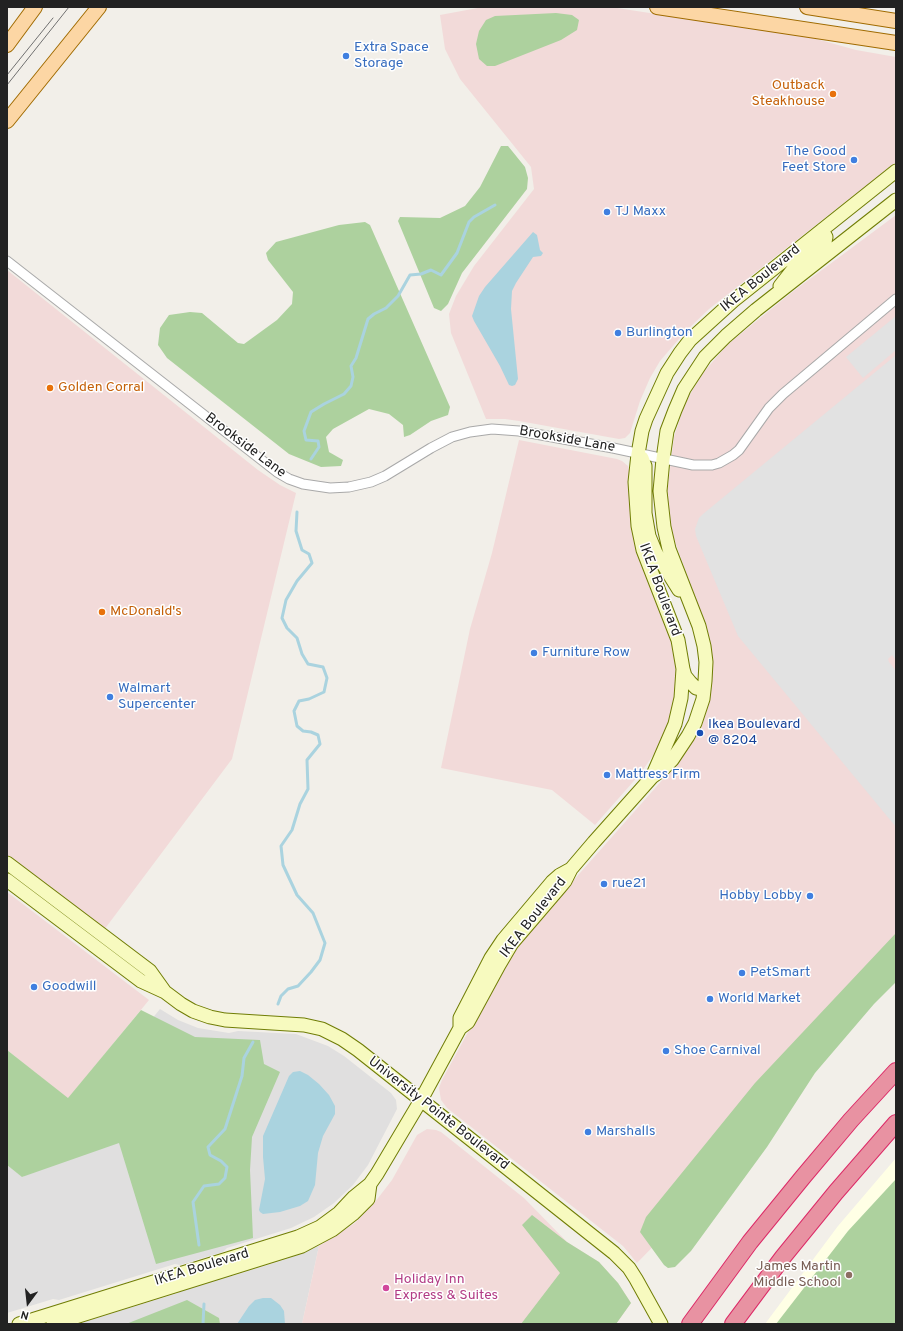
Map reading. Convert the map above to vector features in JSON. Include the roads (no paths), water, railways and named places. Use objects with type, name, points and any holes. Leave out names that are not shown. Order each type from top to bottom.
[{"type":"highway","points":[[690,1324],[750,1242],[793,1188],[851,1120],[896,1071]]},
{"type":"highway","points":[[733,1324],[783,1257],[831,1198],[896,1123]]},
{"type":"main road","points":[[7,45],[35,7]]},
{"type":"main road","points":[[657,7],[896,44]]},
{"type":"main road","points":[[807,7],[896,21]]},
{"type":"main road","points":[[7,121],[95,12]]},
{"type":"street","name":"IKEA Boulevard","points":[[652,777],[675,724],[681,698],[683,669],[680,648],[674,629],[646,559],[640,538],[635,496],[638,454],[642,431],[655,398],[674,362],[690,340],[724,308],[896,171]]},
{"type":"street","name":"IKEA Boulevard","points":[[52,1324],[92,1307],[298,1237],[320,1227],[339,1213],[354,1197],[370,1184],[421,1100],[460,1028],[460,1018],[491,958],[503,940],[552,882],[570,869],[652,777],[668,765],[683,745],[695,723],[704,690],[706,672],[704,646],[699,626],[669,549],[664,527],[660,491],[666,439],[671,421],[682,395],[705,358],[719,343],[772,298],[896,200]]},
{"type":"street","points":[[772,298],[798,263],[825,242],[826,237],[822,230]]},
{"type":"street","name":"Brookside Lane","points":[[7,261],[277,472],[289,479],[321,488],[340,488],[365,483],[385,476],[442,441],[461,434],[492,429],[519,431],[693,465],[705,465],[719,462],[733,455],[743,445],[769,408],[783,394],[896,299]]},
{"type":"street","points":[[638,454],[644,462],[645,513],[649,536],[660,560],[681,594],[691,606]]},
{"type":"street","points":[[683,669],[685,676],[690,682],[696,688],[704,690]]},
{"type":"street","name":"University Pointe Boulevard","points":[[7,863],[150,971],[165,992]]},
{"type":"street","name":"University Pointe Boulevard","points":[[7,880],[141,981],[165,992],[187,1008],[210,1018],[304,1025],[331,1033],[358,1050],[614,1253],[629,1268],[652,1305],[661,1324]]},
{"type":"street","name":"IKEA Boulevard","points":[[19,1324],[92,1307]]},
{"type":"water","points":[[533,232],[537,235],[540,250],[543,253],[541,256],[533,257],[512,291],[511,309],[518,379],[515,385],[512,386],[509,385],[472,316],[479,296],[485,287]]},
{"type":"water","points":[[300,1071],[308,1075],[319,1084],[329,1095],[335,1106],[335,1114],[323,1136],[318,1153],[315,1185],[308,1201],[300,1206],[280,1212],[263,1214],[259,1210],[265,1179],[263,1136],[289,1076],[293,1072]]},
{"type":"water","points":[[271,1298],[280,1305],[284,1311],[285,1324],[237,1324],[255,1300]]},
{"type":"waterway","points":[[311,459],[319,447],[318,441],[306,440],[304,431],[311,412],[344,394],[351,386],[353,377],[351,366],[356,358],[368,319],[386,308],[398,296],[410,275],[421,274],[431,270],[441,275],[457,253],[469,222],[474,217],[495,205]]},
{"type":"waterway","points":[[278,1004],[281,996],[288,989],[298,986],[311,972],[320,960],[325,943],[313,913],[297,895],[283,865],[281,846],[292,830],[300,804],[308,789],[307,760],[320,744],[318,735],[303,731],[297,726],[294,711],[299,701],[309,699],[324,692],[327,678],[323,667],[308,664],[302,654],[297,638],[287,628],[282,618],[286,600],[297,581],[312,563],[309,554],[302,550],[296,531],[297,512]]},
{"type":"waterway","points":[[199,1245],[193,1202],[204,1186],[219,1184],[225,1178],[227,1167],[221,1161],[210,1155],[208,1147],[225,1129],[242,1076],[244,1058],[253,1042]]},
{"type":"waterway","points":[[203,1324],[204,1304]]},
{"type":"tram line","points":[[7,85],[69,7]]},
{"type":"tram line","points":[[7,75],[53,18]]},
{"type":"place","name":"Extra Space Storage","points":[[346,56]]},
{"type":"place","name":"Outback Steakhouse","points":[[833,94]]},
{"type":"place","name":"The Good Feet Store","points":[[854,160]]},
{"type":"place","name":"TJ Maxx","points":[[607,212]]},
{"type":"place","name":"Burlington","points":[[618,333]]},
{"type":"place","name":"Golden Corral","points":[[50,388]]},
{"type":"place","name":"McDonald's","points":[[102,612]]},
{"type":"place","name":"Furniture Row","points":[[534,653]]},
{"type":"place","name":"Walmart Supercenter","points":[[110,697]]},
{"type":"place","name":"Ikea Boulevard @ 8204","points":[[700,733]]},
{"type":"place","name":"Mattress Firm","points":[[607,775]]},
{"type":"place","name":"rue21","points":[[604,884]]},
{"type":"place","name":"Hobby Lobby","points":[[810,896]]},
{"type":"place","name":"PetSmart","points":[[742,973]]},
{"type":"place","name":"Goodwill","points":[[34,987]]},
{"type":"place","name":"World Market","points":[[710,999]]},
{"type":"place","name":"Shoe Carnival","points":[[666,1051]]},
{"type":"place","name":"Marshalls","points":[[588,1132]]},
{"type":"place","name":"James Martin Middle School","points":[[849,1275]]},
{"type":"place","name":"Holiday Inn Express & Suites","points":[[386,1288]]}]
